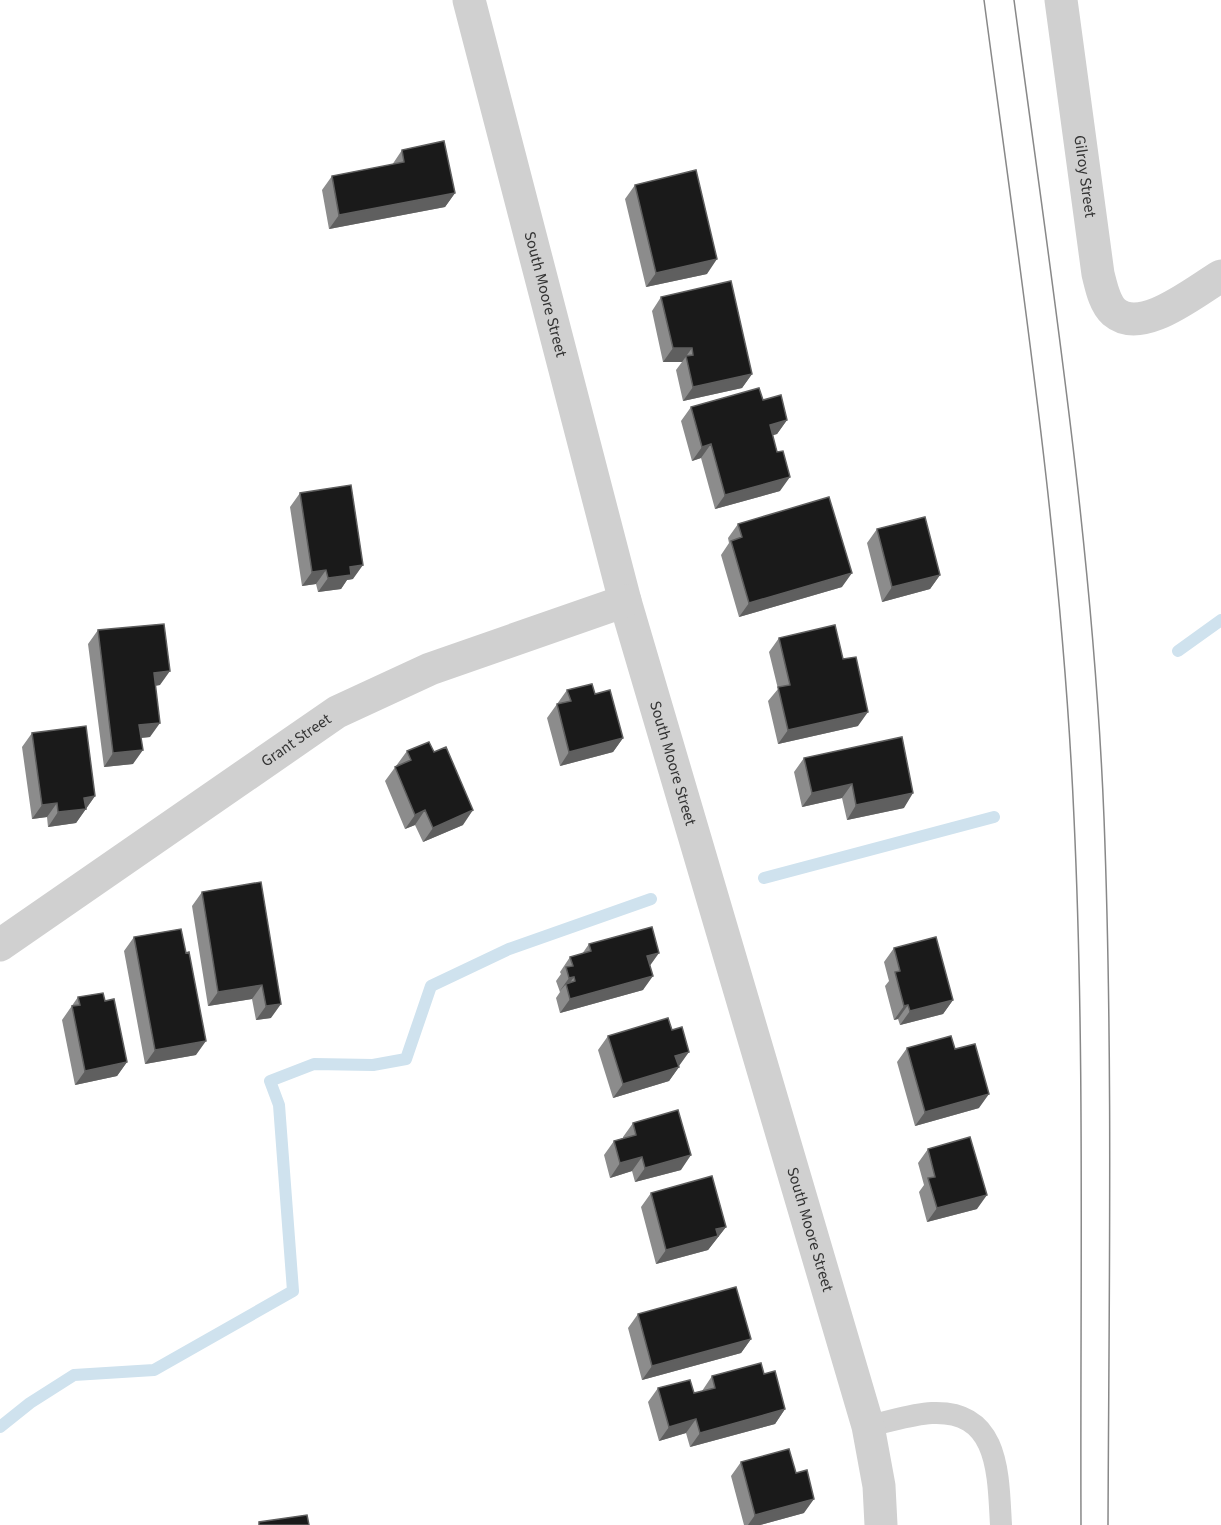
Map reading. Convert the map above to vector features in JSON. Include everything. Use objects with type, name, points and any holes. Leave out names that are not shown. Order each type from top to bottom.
[{"type":"street","name":"South Moore Street","points":[[469,0],[625,601],[868,1426],[879,1486],[881,1525]]},
{"type":"street","name":"Gilroy Street","points":[[1062,0],[1098,273],[1103,293],[1113,311],[1129,320],[1152,318],[1221,276]]},
{"type":"street","name":"Grant Street","points":[[0,945],[337,712],[430,669],[625,601]]},
{"type":"lane","points":[[868,1426],[932,1413],[968,1418],[989,1442],[998,1474],[1001,1525]]},
{"type":"building","points":[[444,141],[455,193],[339,215],[332,176],[404,162],[402,150]]},
{"type":"building","points":[[696,170],[717,259],[656,273],[635,185]]},
{"type":"building","points":[[731,281],[752,374],[693,387],[686,356],[693,355],[692,348],[673,348],[661,297]]},
{"type":"building","points":[[759,388],[763,400],[781,395],[787,420],[770,425],[777,452],[783,451],[790,477],[725,495],[711,444],[702,447],[691,407]]},
{"type":"building","points":[[351,485],[363,565],[350,567],[351,575],[328,578],[326,570],[312,572],[300,493]]},
{"type":"building","points":[[829,497],[852,573],[749,603],[731,541],[742,537],[738,524]]},
{"type":"building","points":[[925,517],[940,575],[892,587],[877,529]]},
{"type":"building","points":[[164,624],[170,671],[154,673],[160,723],[139,725],[143,750],[113,753],[98,630]]},
{"type":"building","points":[[835,625],[843,659],[856,657],[868,712],[788,730],[778,687],[790,685],[779,638]]},
{"type":"building","points":[[592,684],[595,694],[610,690],[623,738],[569,752],[557,704],[571,701],[567,690]]},
{"type":"building","points":[[86,726],[95,796],[84,798],[86,809],[58,812],[57,803],[42,805],[32,733]]},
{"type":"building","points":[[902,737],[913,793],[856,805],[852,784],[812,793],[804,758]]},
{"type":"building","points":[[429,742],[434,752],[446,747],[473,810],[433,828],[425,810],[415,815],[395,767],[411,760],[407,751]]},
{"type":"building","points":[[261,882],[281,1004],[266,1006],[262,985],[218,992],[202,892]]},
{"type":"building","points":[[652,927],[659,953],[647,956],[653,976],[570,999],[566,984],[575,981],[574,977],[569,978],[566,967],[573,966],[570,957],[591,951],[589,944]]},
{"type":"building","points":[[181,929],[186,953],[189,952],[206,1041],[155,1050],[134,937]]},
{"type":"building","points":[[936,937],[953,1000],[910,1011],[908,1005],[904,1006],[895,972],[900,971],[894,948]]},
{"type":"building","points":[[103,993],[105,1001],[114,999],[127,1062],[85,1071],[72,1006],[80,1005],[78,997]]},
{"type":"building","points":[[668,1018],[672,1030],[682,1027],[689,1052],[675,1056],[679,1067],[623,1084],[608,1036]]},
{"type":"building","points":[[951,1036],[955,1049],[975,1044],[989,1094],[925,1112],[907,1048]]},
{"type":"building","points":[[678,1110],[691,1155],[645,1168],[642,1157],[620,1163],[614,1141],[636,1135],[633,1123]]},
{"type":"building","points":[[970,1137],[987,1195],[937,1208],[928,1178],[935,1177],[928,1149]]},
{"type":"building","points":[[712,1176],[726,1227],[716,1229],[718,1236],[666,1250],[651,1193]]},
{"type":"building","points":[[736,1287],[751,1339],[652,1366],[638,1314]]},
{"type":"building","points":[[761,1363],[764,1374],[775,1371],[785,1409],[700,1433],[696,1419],[669,1427],[658,1388],[690,1380],[694,1393],[715,1388],[712,1376]]},
{"type":"building","points":[[789,1449],[796,1473],[807,1470],[814,1499],[755,1515],[741,1462]]},
{"type":"building","points":[[307,1515],[309,1525],[259,1525],[259,1522]]},
{"type":"waterway","points":[[1178,651],[1221,620]]},
{"type":"waterway","points":[[764,878],[994,817]]},
{"type":"waterway","points":[[0,1427],[30,1403],[74,1375],[154,1370],[293,1291],[279,1105],[270,1081],[314,1064],[373,1065],[406,1059],[431,986],[509,949],[651,899]]},
{"type":"tram line","points":[[984,0],[1050,510],[1068,715],[1080,994],[1081,1525]]},
{"type":"tram line","points":[[1014,0],[1080,510],[1098,715],[1104,818],[1109,994],[1108,1525]]}]
